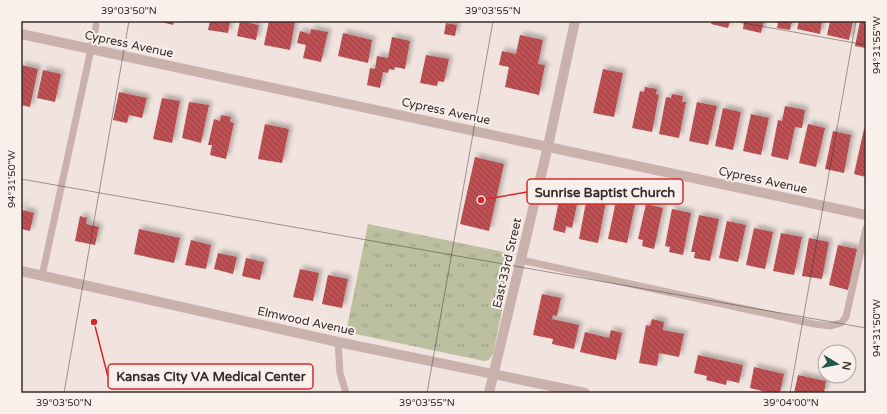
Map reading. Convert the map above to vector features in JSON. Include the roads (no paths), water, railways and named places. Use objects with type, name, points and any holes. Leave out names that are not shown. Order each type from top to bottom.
[{"type":"street","name":"East 33rd Street","points":[[489,393],[548,146],[575,21]]},
{"type":"street","name":"Cypress Avenue","points":[[21,34],[866,215]]},
{"type":"street","name":"Elmwood Avenue","points":[[21,271],[338,342],[585,393]]},
{"type":"lane","points":[[42,276],[96,26]]},
{"type":"lane","points":[[521,260],[814,324],[830,326],[841,323],[846,317],[866,228]]},
{"type":"lane","points":[[338,342],[340,373],[346,393]]},
{"type":"place","name":"Sunrise Baptist Church","points":[[481,200]]},
{"type":"place","name":"Kansas City VA Medical Center","points":[[94,322]]}]
